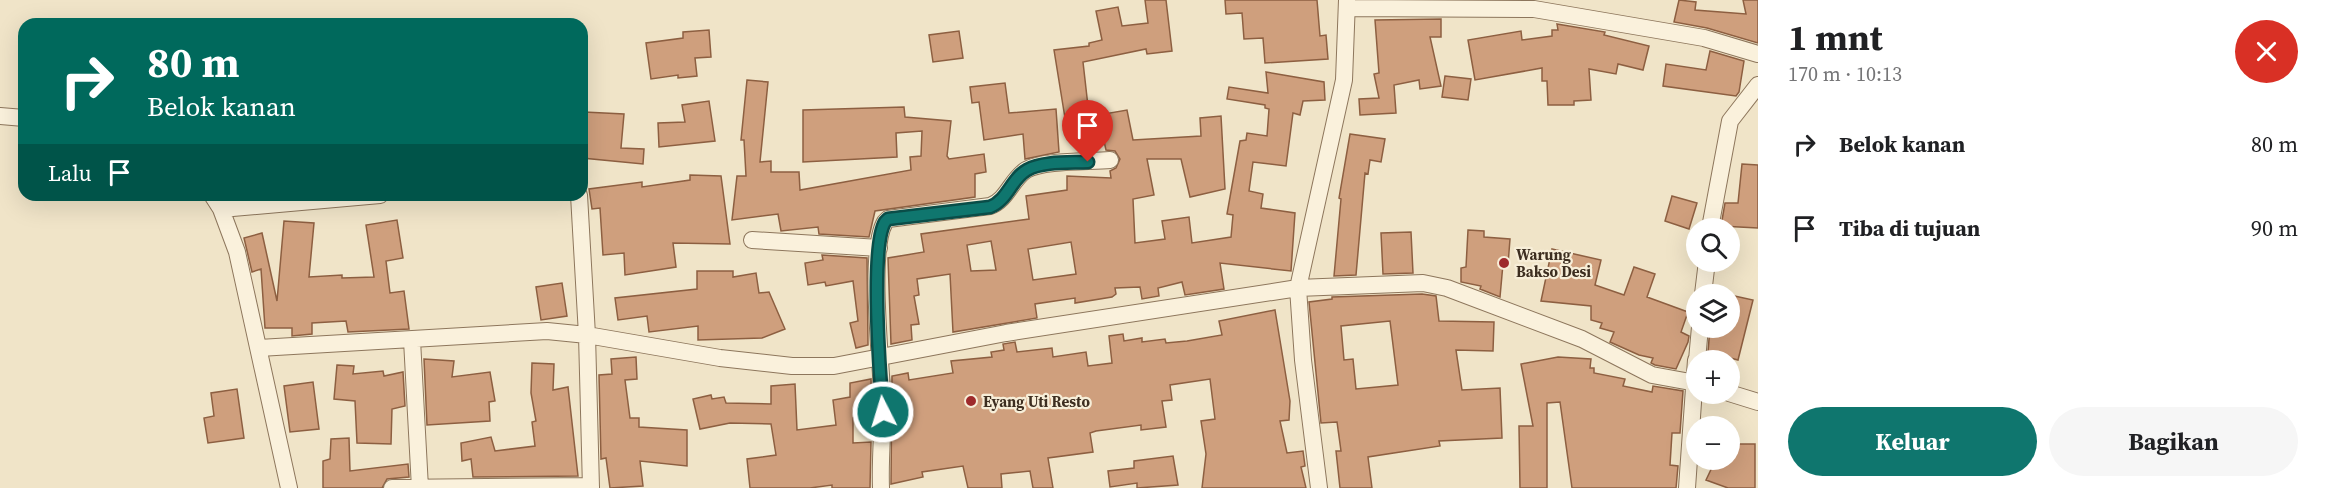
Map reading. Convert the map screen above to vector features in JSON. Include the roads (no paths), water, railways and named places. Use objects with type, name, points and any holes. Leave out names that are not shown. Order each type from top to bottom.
[{"type":"street","points":[[1319,488],[1303,360],[1298,288],[1344,80],[1347,4],[1534,9],[1704,38],[1758,54]]},
{"type":"street","points":[[1712,218],[1730,122],[1758,85]]},
{"type":"street","points":[[0,116],[18,118]]},
{"type":"street","points":[[881,488],[883,412],[878,358],[879,248],[883,227],[888,219],[990,207],[999,203],[1027,170],[1045,165],[1110,160]]},
{"type":"street","points":[[239,201],[216,202],[237,252],[289,488]]},
{"type":"street","points":[[392,488],[591,487],[587,335],[579,201]]},
{"type":"street","points":[[752,240],[879,248]]},
{"type":"street","points":[[259,348],[547,331],[587,335],[720,358],[792,366],[834,366],[1006,333],[1298,288],[1423,283],[1448,288],[1582,339],[1652,375],[1686,381]]},
{"type":"street","points":[[412,340],[420,487]]},
{"type":"street","points":[[1740,396],[1758,402]]},
{"type":"street","points":[[1687,488],[1693,404]]},
{"type":"place","name":"Warung Bakso Desi","points":[[1504,263]]},
{"type":"place","name":"Eyang Uti Resto","points":[[971,401]]}]
